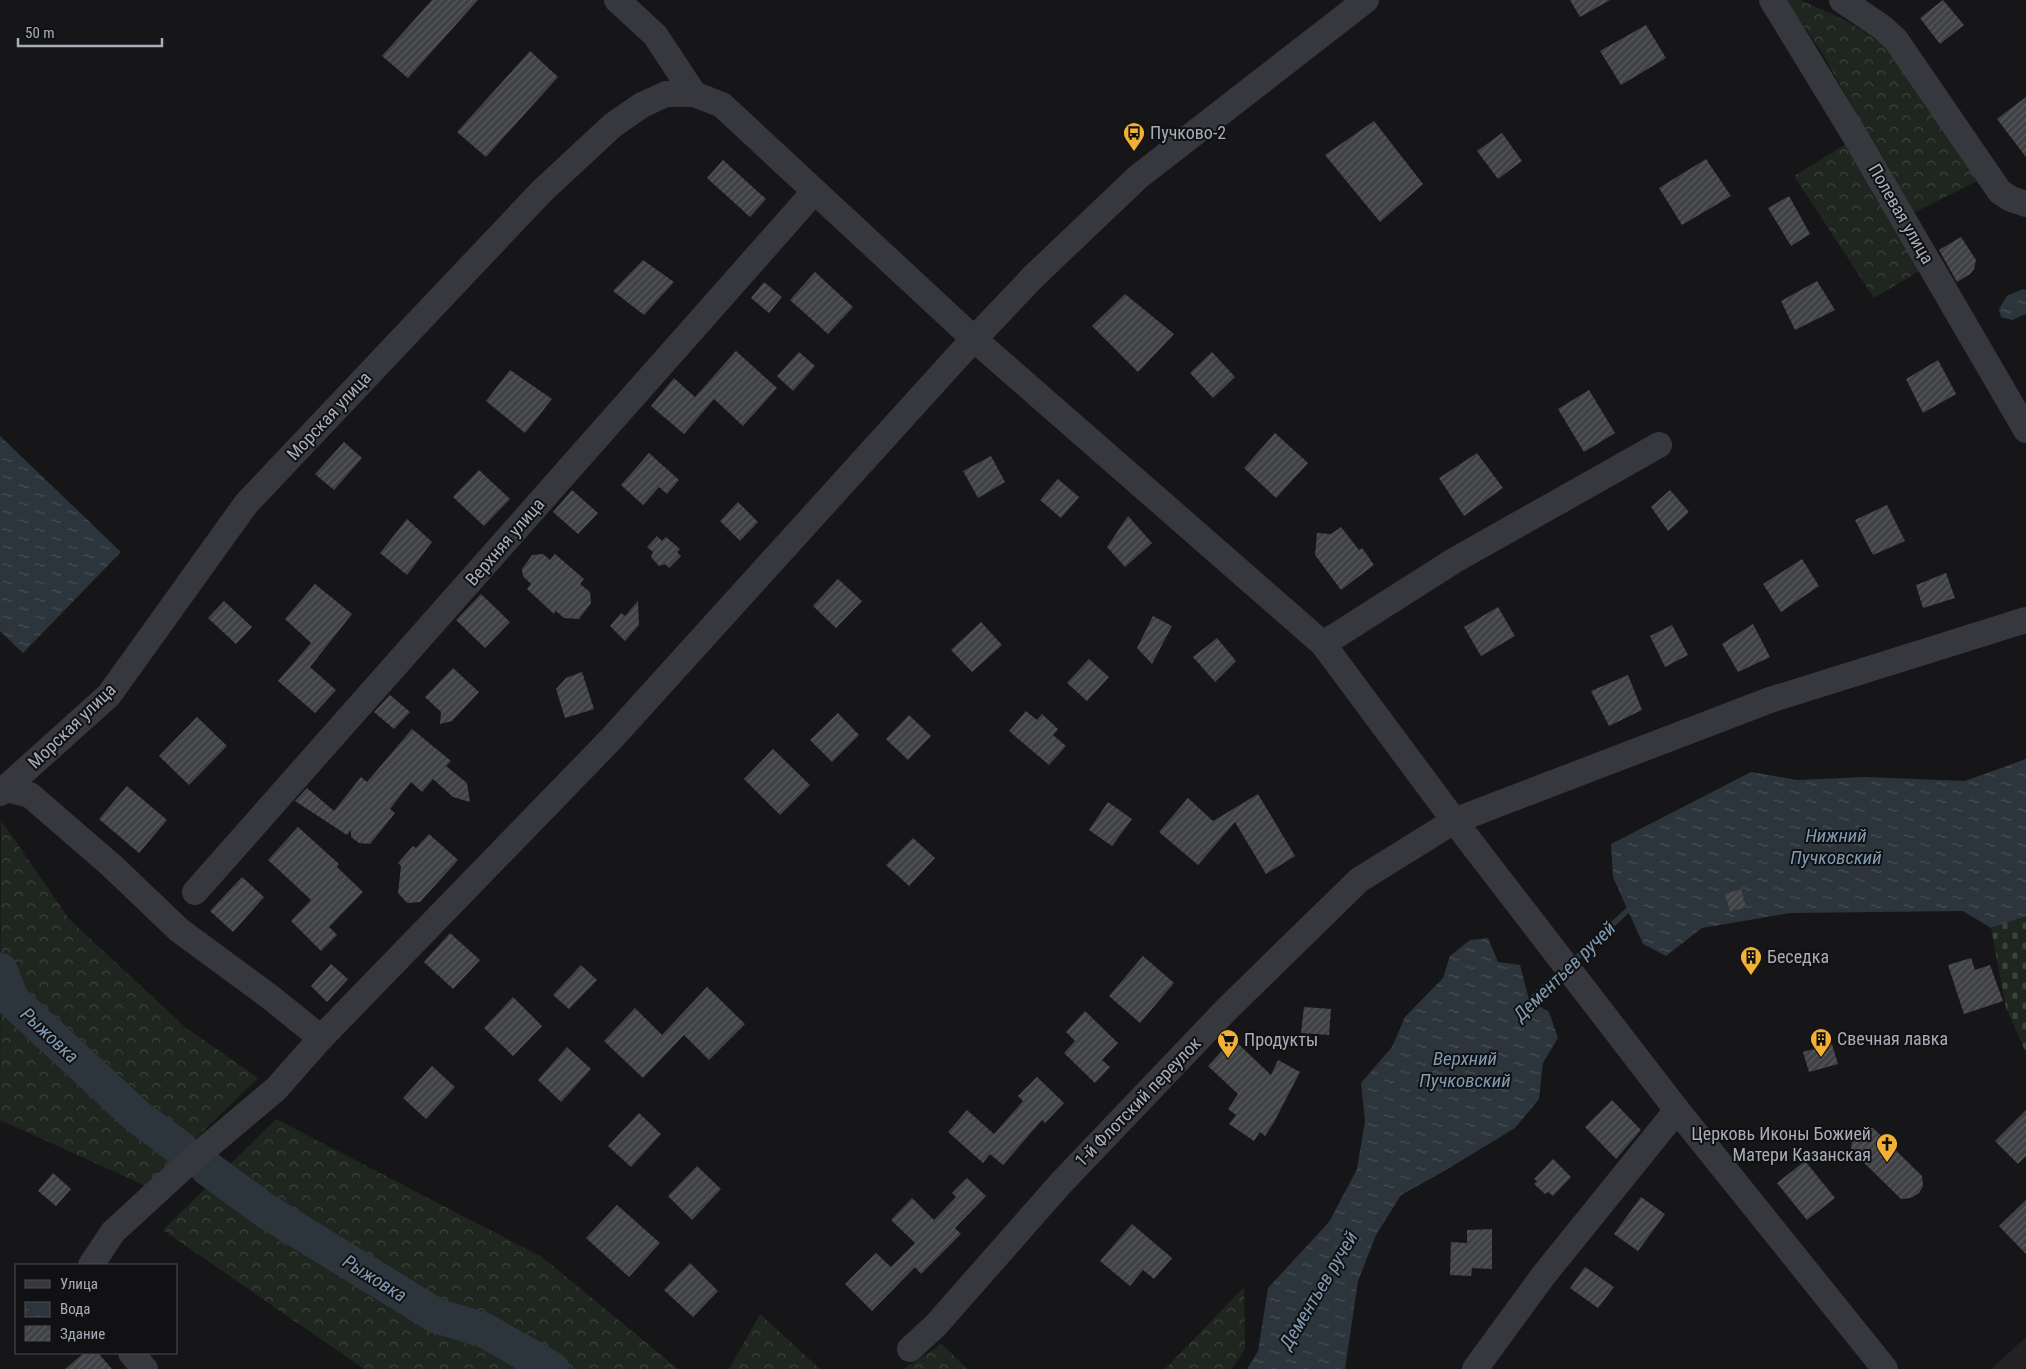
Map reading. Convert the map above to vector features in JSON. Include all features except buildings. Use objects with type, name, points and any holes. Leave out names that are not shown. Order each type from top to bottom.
[{"type":"street","points":[[617,0],[654,35],[694,94],[722,105],[974,339],[1323,644],[1454,821],[1676,1110],[1885,1369]]},
{"type":"street","points":[[92,1264],[113,1232],[187,1164],[276,1089],[321,1038],[612,738],[974,339],[1033,277],[1138,177],[1366,0]]},
{"type":"street","name":"Полевая улица","points":[[1772,0],[1852,130],[2026,430]]},
{"type":"street","points":[[1842,0],[1883,28],[1896,40],[2000,192],[2026,204]]},
{"type":"street","name":"Морская улица","points":[[3,791],[109,694],[246,504],[542,191],[613,125],[642,105],[666,94],[694,94]]},
{"type":"street","name":"Верхняя улица","points":[[196,892],[814,192]]},
{"type":"street","points":[[1323,644],[1455,560],[1659,445]]},
{"type":"street","name":"1-й Флотский переулок","points":[[910,1350],[936,1325],[1060,1183],[1247,989],[1360,880],[1454,821],[1770,700],[2026,620]]},
{"type":"street","points":[[3,791],[30,795],[112,866],[179,930],[270,997],[321,1038]]},
{"type":"street","points":[[1475,1369],[1543,1276],[1676,1110]]},
{"type":"street","points":[[132,1354],[144,1369]]},
{"type":"shaded area","points":[[2026,1337],[2026,1369],[1991,1369]]},
{"type":"green space","points":[[1786,0],[1800,0],[1843,19],[1893,50],[1977,181],[1913,213],[1822,53]]},
{"type":"green space","points":[[1851,141],[1923,269],[1874,298],[1794,176]]},
{"type":"green space","points":[[1,820],[69,919],[185,1027],[258,1078],[146,1186],[0,1120]]},
{"type":"green space","points":[[2026,916],[2026,1053],[2006,1008],[1991,928]]},
{"type":"green space","points":[[276,1119],[542,1257],[678,1369],[364,1369],[163,1230]]},
{"type":"green space","points":[[1244,1287],[1245,1349],[1232,1369],[1165,1369]]},
{"type":"green space","points":[[760,1314],[820,1369],[729,1369]]},
{"type":"green space","points":[[942,1344],[967,1369],[903,1369]]},
{"type":"water","points":[[2023,289],[2026,290],[2026,314],[2012,320],[2001,317],[1999,309],[2007,296]]},
{"type":"water","points":[[0,436],[121,552],[23,653],[0,631]]},
{"type":"water","name":"Нижний Пучковский","points":[[2026,759],[2026,916],[1991,928],[1963,911],[1790,913],[1702,928],[1666,956],[1643,944],[1613,877],[1611,844],[1751,772],[1797,780],[1866,777],[1965,781]]},
{"type":"water","name":"Верхний Пучковский","points":[[1488,938],[1498,962],[1520,965],[1529,1000],[1549,1012],[1558,1038],[1543,1063],[1539,1099],[1515,1128],[1401,1195],[1376,1235],[1358,1281],[1345,1369],[1247,1369],[1258,1351],[1268,1288],[1329,1222],[1357,1169],[1365,1121],[1361,1083],[1392,1047],[1405,1017],[1443,978],[1450,956],[1470,940]]},
{"type":"waterway","name":"Дементьев ручей","points":[[1571,963],[1628,910],[1634,908]]},
{"type":"waterway","name":"Рыжовка","points":[[0,970],[12,1000],[138,1117],[181,1149]]},
{"type":"waterway","name":"Дементьев ручей","points":[[1525,1005],[1562,970]]},
{"type":"waterway","name":"Рыжовка","points":[[207,1168],[266,1211],[437,1316],[484,1330],[552,1369]]},
{"type":"place","name":"Пучково-2","points":[[1134,152]]},
{"type":"place","name":"Беседка","points":[[1751,976]]},
{"type":"place","name":"Свечная лавка","points":[[1821,1058]]},
{"type":"place","name":"Продукты","points":[[1228,1059]]},
{"type":"place","name":"Церковь Иконы Божией Матери Казанская","points":[[1887,1163]]}]
